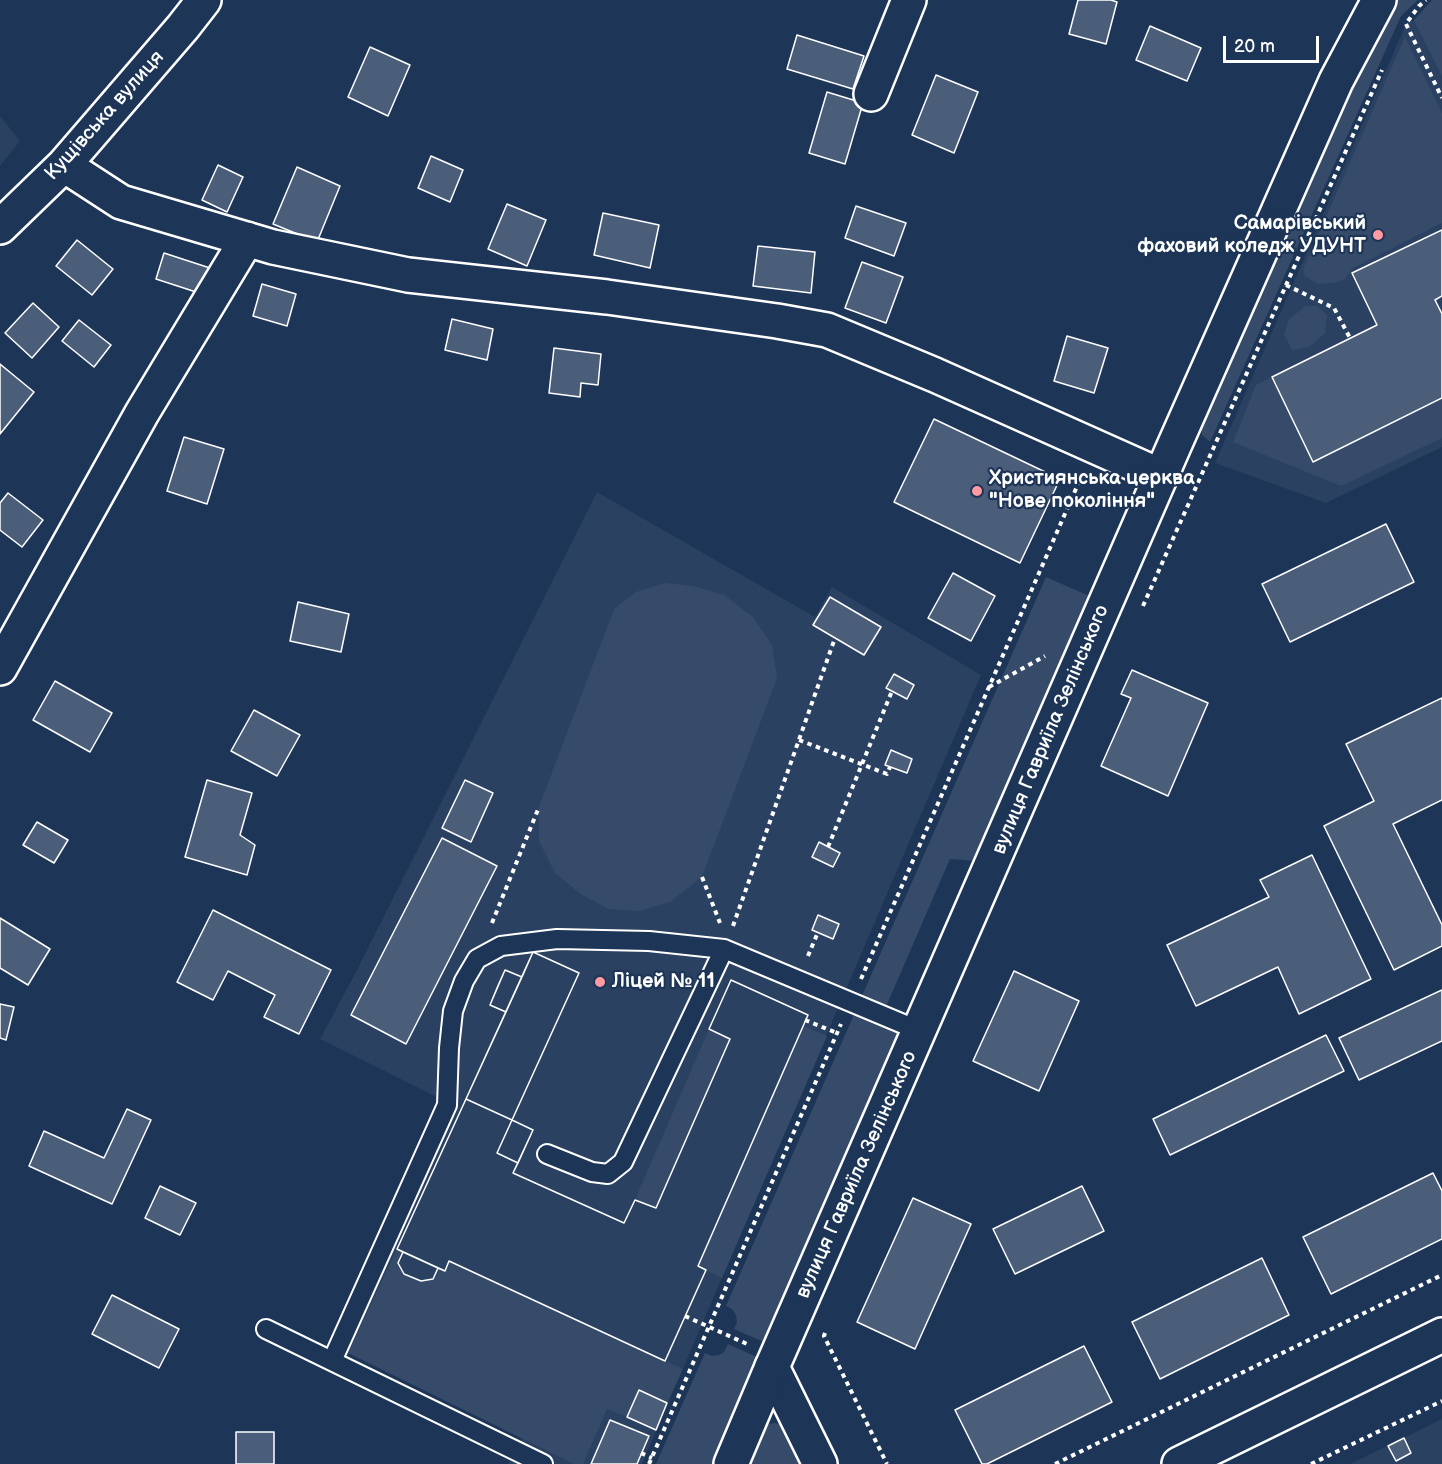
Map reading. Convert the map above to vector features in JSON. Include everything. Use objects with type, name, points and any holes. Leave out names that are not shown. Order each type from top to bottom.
[{"type":"street","name":"Кущівська вулиця","points":[[0,227],[64,165],[204,0]]},
{"type":"street","points":[[871,94],[909,0]]},
{"type":"street","name":"вулиця Гавриїла Зелінського","points":[[731,1464],[1161,476],[1336,81],[1380,0]]},
{"type":"street","points":[[64,165],[121,202],[273,247],[408,275],[618,299],[827,330],[935,375],[1161,476]]},
{"type":"street","points":[[0,668],[141,413],[247,239]]},
{"type":"street","points":[[1179,1464],[1442,1335]]},
{"type":"street","points":[[772,1367],[820,1464]]},
{"type":"lane","points":[[332,1361],[447,1105],[453,1011],[464,981],[477,959],[501,946],[557,939],[649,941],[724,949],[920,1031]]},
{"type":"lane","points":[[547,1154],[592,1172],[608,1174],[623,1162],[724,949]]},
{"type":"lane","points":[[266,1329],[543,1464]]},
{"type":"path","points":[[1401,32],[1419,6],[1426,0]]},
{"type":"path","points":[[1406,24],[1442,98]]},
{"type":"path","points":[[1142,609],[1383,67]]},
{"type":"path","points":[[1286,285],[1334,308],[1350,338]]},
{"type":"path","points":[[649,1464],[1094,447]]},
{"type":"path","points":[[724,949],[835,638]]},
{"type":"path","points":[[828,847],[892,691]]},
{"type":"path","points":[[799,740],[887,774],[890,767]]},
{"type":"path","points":[[477,959],[539,807]]},
{"type":"path","points":[[805,963],[818,932]]},
{"type":"path","points":[[805,1020],[837,1033]]},
{"type":"path","points":[[1055,1464],[1442,1275]]},
{"type":"path","points":[[828,1326],[824,1336],[887,1464]]},
{"type":"path","points":[[1311,1464],[1442,1401]]},
{"type":"path","points":[[641,1454],[652,1458]]},
{"type":"shaded area","points":[[1392,0],[1418,0],[1401,16],[1210,442],[1202,435],[1202,426]]},
{"type":"shaded area","points":[[1432,0],[1442,0],[1442,76],[1414,20]]},
{"type":"shaded area","name":"Самарівський фаховий коледж УДУНТ","points":[[1442,6],[1442,447],[1326,503],[1215,463],[1406,24]]},
{"type":"shaded area","points":[[1405,37],[1442,113],[1442,223],[1353,268],[1344,280],[1318,284],[1305,276],[1303,269]]},
{"type":"shaded area","points":[[0,116],[20,141],[0,166]]},
{"type":"shaded area","points":[[1306,306],[1317,306],[1327,315],[1325,333],[1309,347],[1292,350],[1284,334],[1289,319]]},
{"type":"shaded area","points":[[1272,377],[1313,462],[1442,398],[1442,438],[1341,486],[1233,442],[1256,385]]},
{"type":"shaded area","name":"Ліцей № 11","points":[[597,492],[815,617],[832,587],[981,675],[642,1464],[508,1464],[522,1438],[328,1343],[441,1099],[320,1039],[356,972]]},
{"type":"shaded area","points":[[1046,577],[1094,598],[978,861],[950,859],[885,1009],[861,998]]},
{"type":"shaded area","points":[[665,583],[693,586],[724,595],[753,617],[772,645],[777,678],[702,877],[670,902],[639,911],[609,909],[582,895],[555,873],[539,841],[539,807],[614,609],[636,592]]},
{"type":"shaded area","points":[[856,1010],[903,1031],[766,1343],[734,1329],[737,1322],[736,1315],[726,1306]]},
{"type":"shaded area","points":[[803,1026],[827,1036],[722,1278],[698,1266]]},
{"type":"shaded area","points":[[709,1029],[730,1039],[656,1208],[635,1200]]},
{"type":"shaded area","points":[[397,1249],[403,1252],[398,1263],[404,1273],[421,1281],[433,1279],[438,1268],[445,1270],[449,1261],[683,1369],[667,1403],[639,1391],[627,1417],[607,1409],[583,1464],[574,1464],[348,1353]]},
{"type":"shaded area","points":[[728,1344],[759,1358],[713,1464],[656,1464],[705,1353],[712,1356],[719,1355],[724,1352]]},
{"type":"shaded area","points":[[1442,1419],[1442,1464],[1350,1464],[1375,1452]]},
{"type":"shaded area","points":[[773,1423],[784,1424],[809,1464],[742,1464],[760,1427]]},
{"type":"building","points":[[1078,0],[1117,2],[1106,44],[1069,34]]},
{"type":"building","points":[[1150,26],[1201,48],[1187,81],[1136,60]]},
{"type":"building","points":[[797,35],[864,56],[853,89],[787,69]]},
{"type":"building","points":[[370,47],[410,65],[388,116],[348,97]]},
{"type":"building","points":[[936,75],[978,92],[954,153],[912,135]]},
{"type":"building","points":[[827,92],[863,103],[845,164],[809,153]]},
{"type":"building","points":[[431,156],[463,170],[450,202],[418,188]]},
{"type":"building","points":[[218,165],[243,177],[227,212],[202,200]]},
{"type":"building","points":[[297,167],[340,186],[317,242],[273,224]]},
{"type":"building","points":[[507,204],[546,220],[527,266],[488,249]]},
{"type":"building","points":[[856,206],[906,223],[894,256],[845,238]]},
{"type":"building","points":[[603,213],[659,225],[650,268],[594,255]]},
{"type":"building","points":[[1442,230],[1442,296],[1435,300],[1442,314],[1442,398],[1313,462],[1272,377],[1377,325],[1352,273]]},
{"type":"building","points":[[77,240],[113,269],[92,295],[56,266]]},
{"type":"building","points":[[758,246],[815,252],[811,293],[753,286]]},
{"type":"building","points":[[164,253],[213,269],[196,292],[156,279]]},
{"type":"building","points":[[862,262],[903,277],[886,323],[845,308]]},
{"type":"building","points":[[262,284],[296,294],[287,326],[253,316]]},
{"type":"building","points":[[33,303],[59,327],[32,358],[5,333]]},
{"type":"building","points":[[452,319],[493,329],[487,360],[445,350]]},
{"type":"building","points":[[79,320],[111,345],[94,367],[62,341]]},
{"type":"building","points":[[1067,336],[1108,348],[1094,393],[1054,381]]},
{"type":"building","points":[[554,348],[601,354],[598,385],[581,383],[580,397],[549,393]]},
{"type":"building","points":[[0,364],[34,392],[0,434]]},
{"type":"building","name":"Християнська церква \"Нове покоління\"","points":[[934,419],[1060,479],[1020,563],[894,502]]},
{"type":"building","points":[[184,437],[224,449],[207,504],[167,491]]},
{"type":"building","points":[[8,493],[43,520],[22,547],[0,530],[0,503]]},
{"type":"building","points":[[1386,524],[1414,582],[1290,642],[1262,584]]},
{"type":"building","points":[[953,573],[995,596],[971,641],[928,618]]},
{"type":"building","points":[[830,597],[881,627],[864,655],[813,625]]},
{"type":"building","points":[[298,602],[349,614],[341,652],[290,641]]},
{"type":"building","points":[[1132,670],[1208,703],[1168,796],[1101,766],[1131,698],[1121,694]]},
{"type":"building","points":[[894,674],[914,685],[907,699],[886,688]]},
{"type":"building","points":[[55,681],[112,713],[90,752],[33,720]]},
{"type":"building","points":[[1442,698],[1442,800],[1393,824],[1442,925],[1442,946],[1394,970],[1324,826],[1374,801],[1346,744]]},
{"type":"building","points":[[254,710],[300,735],[277,776],[231,751]]},
{"type":"building","points":[[891,750],[912,759],[907,773],[885,765]]},
{"type":"building","points":[[207,780],[252,793],[240,835],[255,845],[247,875],[185,857]]},
{"type":"building","points":[[465,780],[493,793],[471,842],[442,828]]},
{"type":"building","points":[[37,822],[68,840],[54,863],[23,845]]},
{"type":"building","points":[[442,838],[497,866],[406,1044],[351,1015]]},
{"type":"building","points":[[819,842],[840,853],[833,867],[812,857]]},
{"type":"building","points":[[1312,855],[1371,979],[1299,1014],[1278,967],[1196,1006],[1167,945],[1269,897],[1260,880]]},
{"type":"building","points":[[213,910],[331,970],[299,1034],[264,1017],[275,995],[228,971],[213,1000],[177,982]]},
{"type":"building","points":[[818,915],[839,924],[833,939],[812,930]]},
{"type":"building","points":[[0,918],[50,949],[28,985],[0,968]]},
{"type":"building","points":[[533,952],[579,973],[512,1120],[533,1130],[513,1173],[624,1223],[635,1200],[656,1208],[730,1039],[709,1029],[731,980],[808,1015],[698,1266],[706,1270],[665,1361],[449,1261],[445,1271],[438,1268],[433,1279],[421,1281],[404,1274],[398,1263],[403,1252],[397,1249],[506,1012],[490,1005],[497,988],[505,970],[522,977]]},
{"type":"building","points":[[533,952],[579,973],[512,1120],[466,1099]]},
{"type":"building","points":[[505,970],[522,977],[506,1012],[490,1005]]},
{"type":"building","points":[[1014,971],[1079,1001],[1039,1091],[973,1061]]},
{"type":"building","points":[[731,980],[808,1015],[698,1266],[706,1270],[665,1361],[449,1261],[445,1271],[397,1249],[466,1099],[512,1120],[497,1153],[518,1163],[513,1173],[624,1223],[635,1200],[656,1208],[730,1039],[709,1029]]},
{"type":"building","points":[[1442,990],[1442,1041],[1359,1080],[1339,1038]]},
{"type":"building","points":[[0,1004],[14,1007],[6,1040],[0,1038]]},
{"type":"building","points":[[1326,1035],[1344,1071],[1170,1155],[1153,1119]]},
{"type":"building","points":[[127,1109],[151,1120],[112,1204],[29,1166],[44,1131],[104,1158]]},
{"type":"building","points":[[512,1120],[533,1130],[518,1163],[497,1153]]},
{"type":"building","points":[[1433,1173],[1442,1191],[1442,1239],[1331,1294],[1303,1237]]},
{"type":"building","points":[[160,1186],[196,1203],[180,1235],[145,1218]]},
{"type":"building","points":[[1082,1186],[1104,1231],[1015,1274],[993,1229]]},
{"type":"building","points":[[913,1198],[971,1224],[915,1349],[857,1322]]},
{"type":"building","points":[[403,1252],[438,1268],[433,1279],[421,1281],[404,1274],[398,1263]]},
{"type":"building","points":[[1262,1258],[1289,1315],[1160,1379],[1132,1322]]},
{"type":"building","points":[[112,1295],[179,1329],[159,1368],[92,1334]]},
{"type":"building","points":[[1084,1346],[1112,1402],[987,1464],[982,1464],[955,1410]]},
{"type":"building","points":[[639,1390],[667,1403],[656,1430],[627,1417]]},
{"type":"building","points":[[610,1420],[649,1436],[637,1464],[591,1464]]},
{"type":"building","points":[[236,1432],[274,1432],[274,1464],[236,1464]]},
{"type":"building","points":[[1404,1438],[1411,1453],[1396,1461],[1388,1446]]},
{"type":"place","name":"Самарівський фаховий коледж УДУНТ","points":[[1378,235]]},
{"type":"place","name":"Християнська церква \"Нове покоління\"","points":[[977,491]]},
{"type":"place","name":"Ліцей № 11","points":[[600,982]]}]
